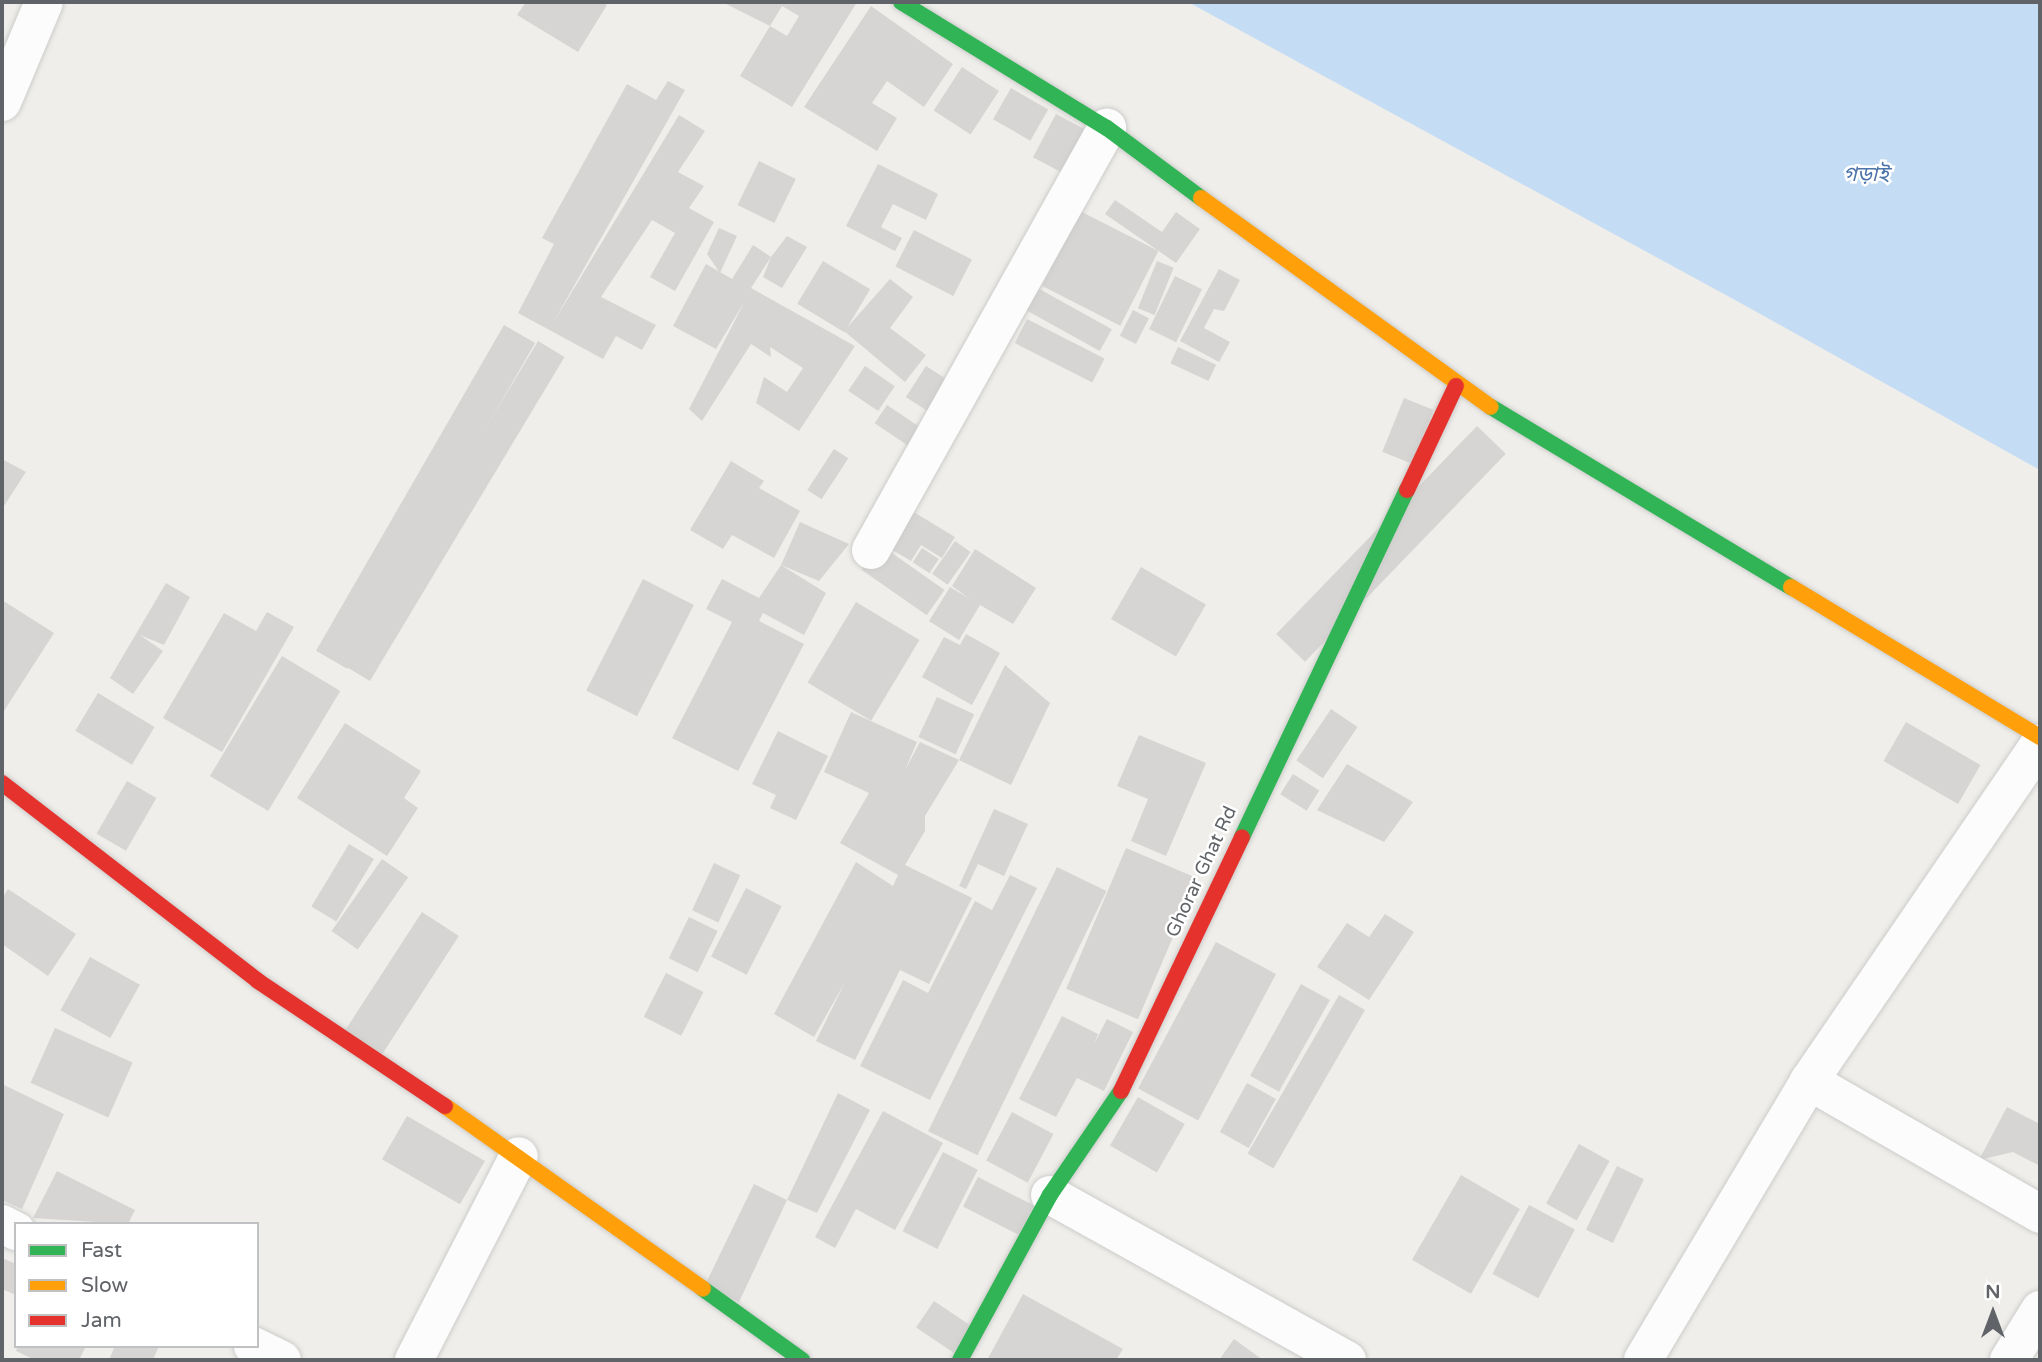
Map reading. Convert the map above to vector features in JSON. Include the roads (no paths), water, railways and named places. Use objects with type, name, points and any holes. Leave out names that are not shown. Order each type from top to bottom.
[{"type":"street","points":[[2,102],[44,2]]},
{"type":"street","points":[[901,2],[1107,128],[1456,386],[2040,737]]},
{"type":"street","points":[[871,550],[1107,128]]},
{"type":"street","name":"Ghorar Ghat Rd","points":[[960,1360],[1050,1195],[1119,1096],[1456,386]]},
{"type":"street","points":[[1643,1360],[1809,1081],[2040,744]]},
{"type":"street","points":[[2,783],[258,981],[519,1156],[802,1360]]},
{"type":"street","points":[[1809,1081],[2040,1214]]},
{"type":"street","points":[[414,1360],[519,1156]]},
{"type":"street","points":[[1050,1195],[1347,1360]]},
{"type":"street","points":[[2009,1360],[2040,1310]]},
{"type":"street","points":[[257,1348],[282,1360]]},
{"type":"water","name":"গড়াই","points":[[1188,2],[2040,2],[2040,470],[1746,306]]}]
